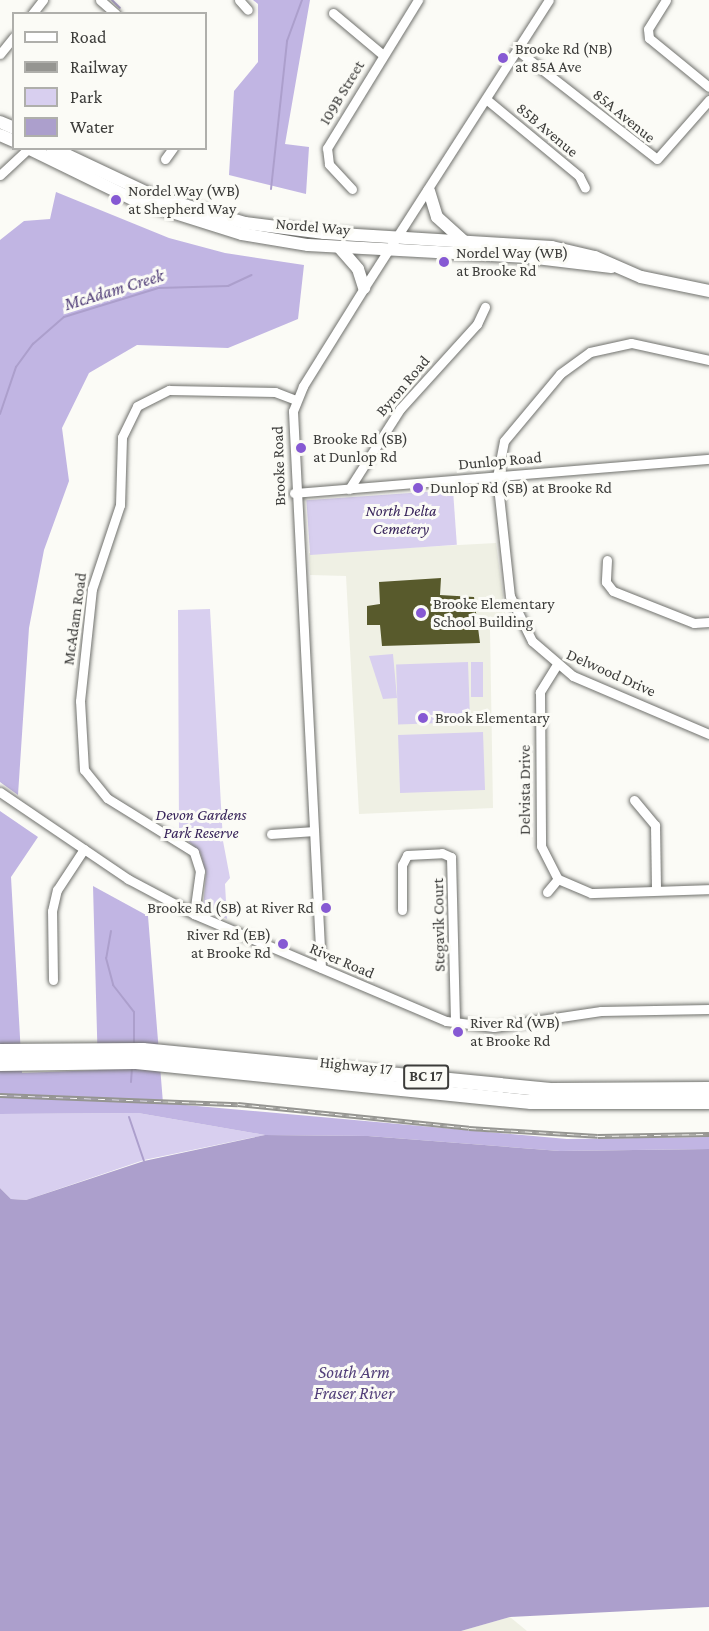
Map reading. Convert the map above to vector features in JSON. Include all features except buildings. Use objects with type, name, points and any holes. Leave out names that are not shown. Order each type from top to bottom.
[{"type":"highway","name":"Highway 17","points":[[145,1056],[531,1102],[709,1102]]},
{"type":"highway","name":"Highway 17","points":[[1,1057],[145,1056],[542,1090],[709,1089]]},
{"type":"main road","name":"Nordel Way","points":[[31,150],[134,200],[192,222],[266,239],[339,247],[612,267],[709,291]]},
{"type":"main road","name":"Nordel Way","points":[[56,150],[139,190],[214,216],[300,231],[552,247],[595,257],[612,267]]},
{"type":"main road","points":[[429,191],[437,217],[465,242]]},
{"type":"main road","points":[[339,247],[358,269],[364,288]]},
{"type":"street","points":[[100,0],[114,12]]},
{"type":"street","points":[[239,0],[248,10]]},
{"type":"street","name":"109B Street","points":[[352,189],[329,164],[327,147],[418,0]]},
{"type":"street","name":"Brooke Road","points":[[321,968],[291,426],[296,400],[364,288],[429,191],[549,0]]},
{"type":"street","points":[[666,0],[650,24],[649,38],[709,87]]},
{"type":"street","name":"109B Street","points":[[333,13],[383,55]]},
{"type":"street","points":[[0,54],[12,40]]},
{"type":"street","name":"85A Avenue","points":[[517,50],[657,159],[709,100]]},
{"type":"street","name":"85B Avenue","points":[[486,99],[579,176],[585,188]]},
{"type":"street","points":[[0,175],[28,150]]},
{"type":"street","points":[[165,159],[172,150]]},
{"type":"street","name":"Byron Road","points":[[349,489],[399,409],[477,324],[485,307]]},
{"type":"street","name":"Delwood Drive","points":[[709,360],[631,343],[590,352],[560,374],[504,441],[497,477],[510,596],[532,641],[556,666],[709,734]]},
{"type":"street","name":"McAdam Road","points":[[194,914],[200,871],[194,852],[107,798],[84,770],[80,701],[92,589],[120,505],[122,437],[137,406],[169,390],[275,392],[296,400]]},
{"type":"street","name":"Dunlop Road","points":[[294,493],[709,459]]},
{"type":"street","points":[[607,560],[606,582],[614,591],[694,623],[709,622]]},
{"type":"street","name":"Delvista Drive","points":[[556,666],[540,692],[540,811],[541,846],[558,879]]},
{"type":"street","name":"River Road","points":[[0,792],[84,849],[194,914],[455,1023],[494,1027],[601,1011],[709,1008]]},
{"type":"street","points":[[634,800],[655,825],[656,890]]},
{"type":"street","points":[[271,834],[314,831]]},
{"type":"street","points":[[53,980],[52,911],[57,890],[84,849]]},
{"type":"street","name":"Stegavik Court","points":[[402,910],[402,865],[407,855],[442,853],[451,857],[455,1023]]},
{"type":"street","points":[[547,892],[558,879],[591,893],[709,889]]},
{"type":"shaded area","points":[[253,0],[310,0],[285,144],[309,147],[306,194],[229,175],[234,91],[258,62],[258,4]]},
{"type":"shaded area","points":[[56,192],[169,238],[225,253],[304,265],[298,319],[228,348],[137,345],[89,373],[62,428],[69,481],[44,550],[29,628],[18,795],[0,782],[0,240],[24,221],[50,219]]},
{"type":"shaded area","name":"Brook Elementary","points":[[496,543],[507,626],[490,628],[493,808],[359,814],[346,576],[310,575],[309,553]]},
{"type":"shaded area","points":[[0,811],[38,837],[11,877],[22,1073],[98,1070],[93,886],[148,916],[163,1103],[567,1139],[709,1137],[709,1149],[560,1151],[368,1136],[265,1135],[138,1113],[0,1114]]},
{"type":"shaded area","points":[[510,1617],[527,1631],[461,1631]]},
{"type":"green space","name":"North Delta Cemetery","points":[[453,490],[457,545],[310,555],[306,500]]},
{"type":"green space","name":"Devon Gardens Park Reserve","points":[[210,609],[223,841],[230,878],[225,884],[227,919],[203,909],[206,873],[200,852],[179,833],[178,610]]},
{"type":"green space","points":[[393,654],[397,698],[383,699],[369,656]]},
{"type":"green space","points":[[468,662],[470,722],[398,724],[396,665]]},
{"type":"green space","points":[[471,662],[483,662],[483,697],[471,697]]},
{"type":"green space","points":[[483,732],[485,790],[400,793],[398,735]]},
{"type":"green space","points":[[138,1113],[265,1135],[144,1160],[26,1200],[11,1199],[0,1188],[0,1114]]},
{"type":"water","name":"South Arm Fraser River","points":[[265,1135],[368,1136],[560,1151],[709,1149],[709,1607],[510,1617],[461,1631],[0,1631],[0,1188],[11,1199],[26,1200],[144,1161]]},
{"type":"waterway","points":[[112,0],[120,8]]},
{"type":"waterway","name":"McAdam Creek","points":[[271,189],[287,41],[302,0]]},
{"type":"waterway","name":"McAdam Creek","points":[[0,414],[16,367],[33,344],[64,317],[158,288],[228,286],[252,275]]},
{"type":"waterway","points":[[111,931],[106,958],[113,985],[134,1012],[134,1046]]},
{"type":"waterway","points":[[131,1082],[132,1066]]},
{"type":"waterway","points":[[129,1117],[144,1161]]},
{"type":"railway","points":[[0,1095],[238,1104],[469,1128],[598,1136],[709,1134]]},
{"type":"place","name":"Brooke Rd (NB) at 85A Ave","points":[[503,58]]},
{"type":"place","name":"Nordel Way (WB) at Shepherd Way","points":[[116,200]]},
{"type":"place","name":"Nordel Way (WB) at Brooke Rd","points":[[444,262]]},
{"type":"place","name":"Brooke Rd (SB) at Dunlop Rd","points":[[301,448]]},
{"type":"place","name":"Dunlop Rd (SB) at Brooke Rd","points":[[418,488]]},
{"type":"place","name":"Brooke Elementary School Building","points":[[421,613]]},
{"type":"place","name":"Brook Elementary","points":[[423,718]]},
{"type":"place","name":"Brooke Rd (SB) at River Rd","points":[[326,908]]},
{"type":"place","name":"River Rd (EB) at Brooke Rd","points":[[283,944]]},
{"type":"place","name":"River Rd (WB) at Brooke Rd","points":[[458,1032]]}]
